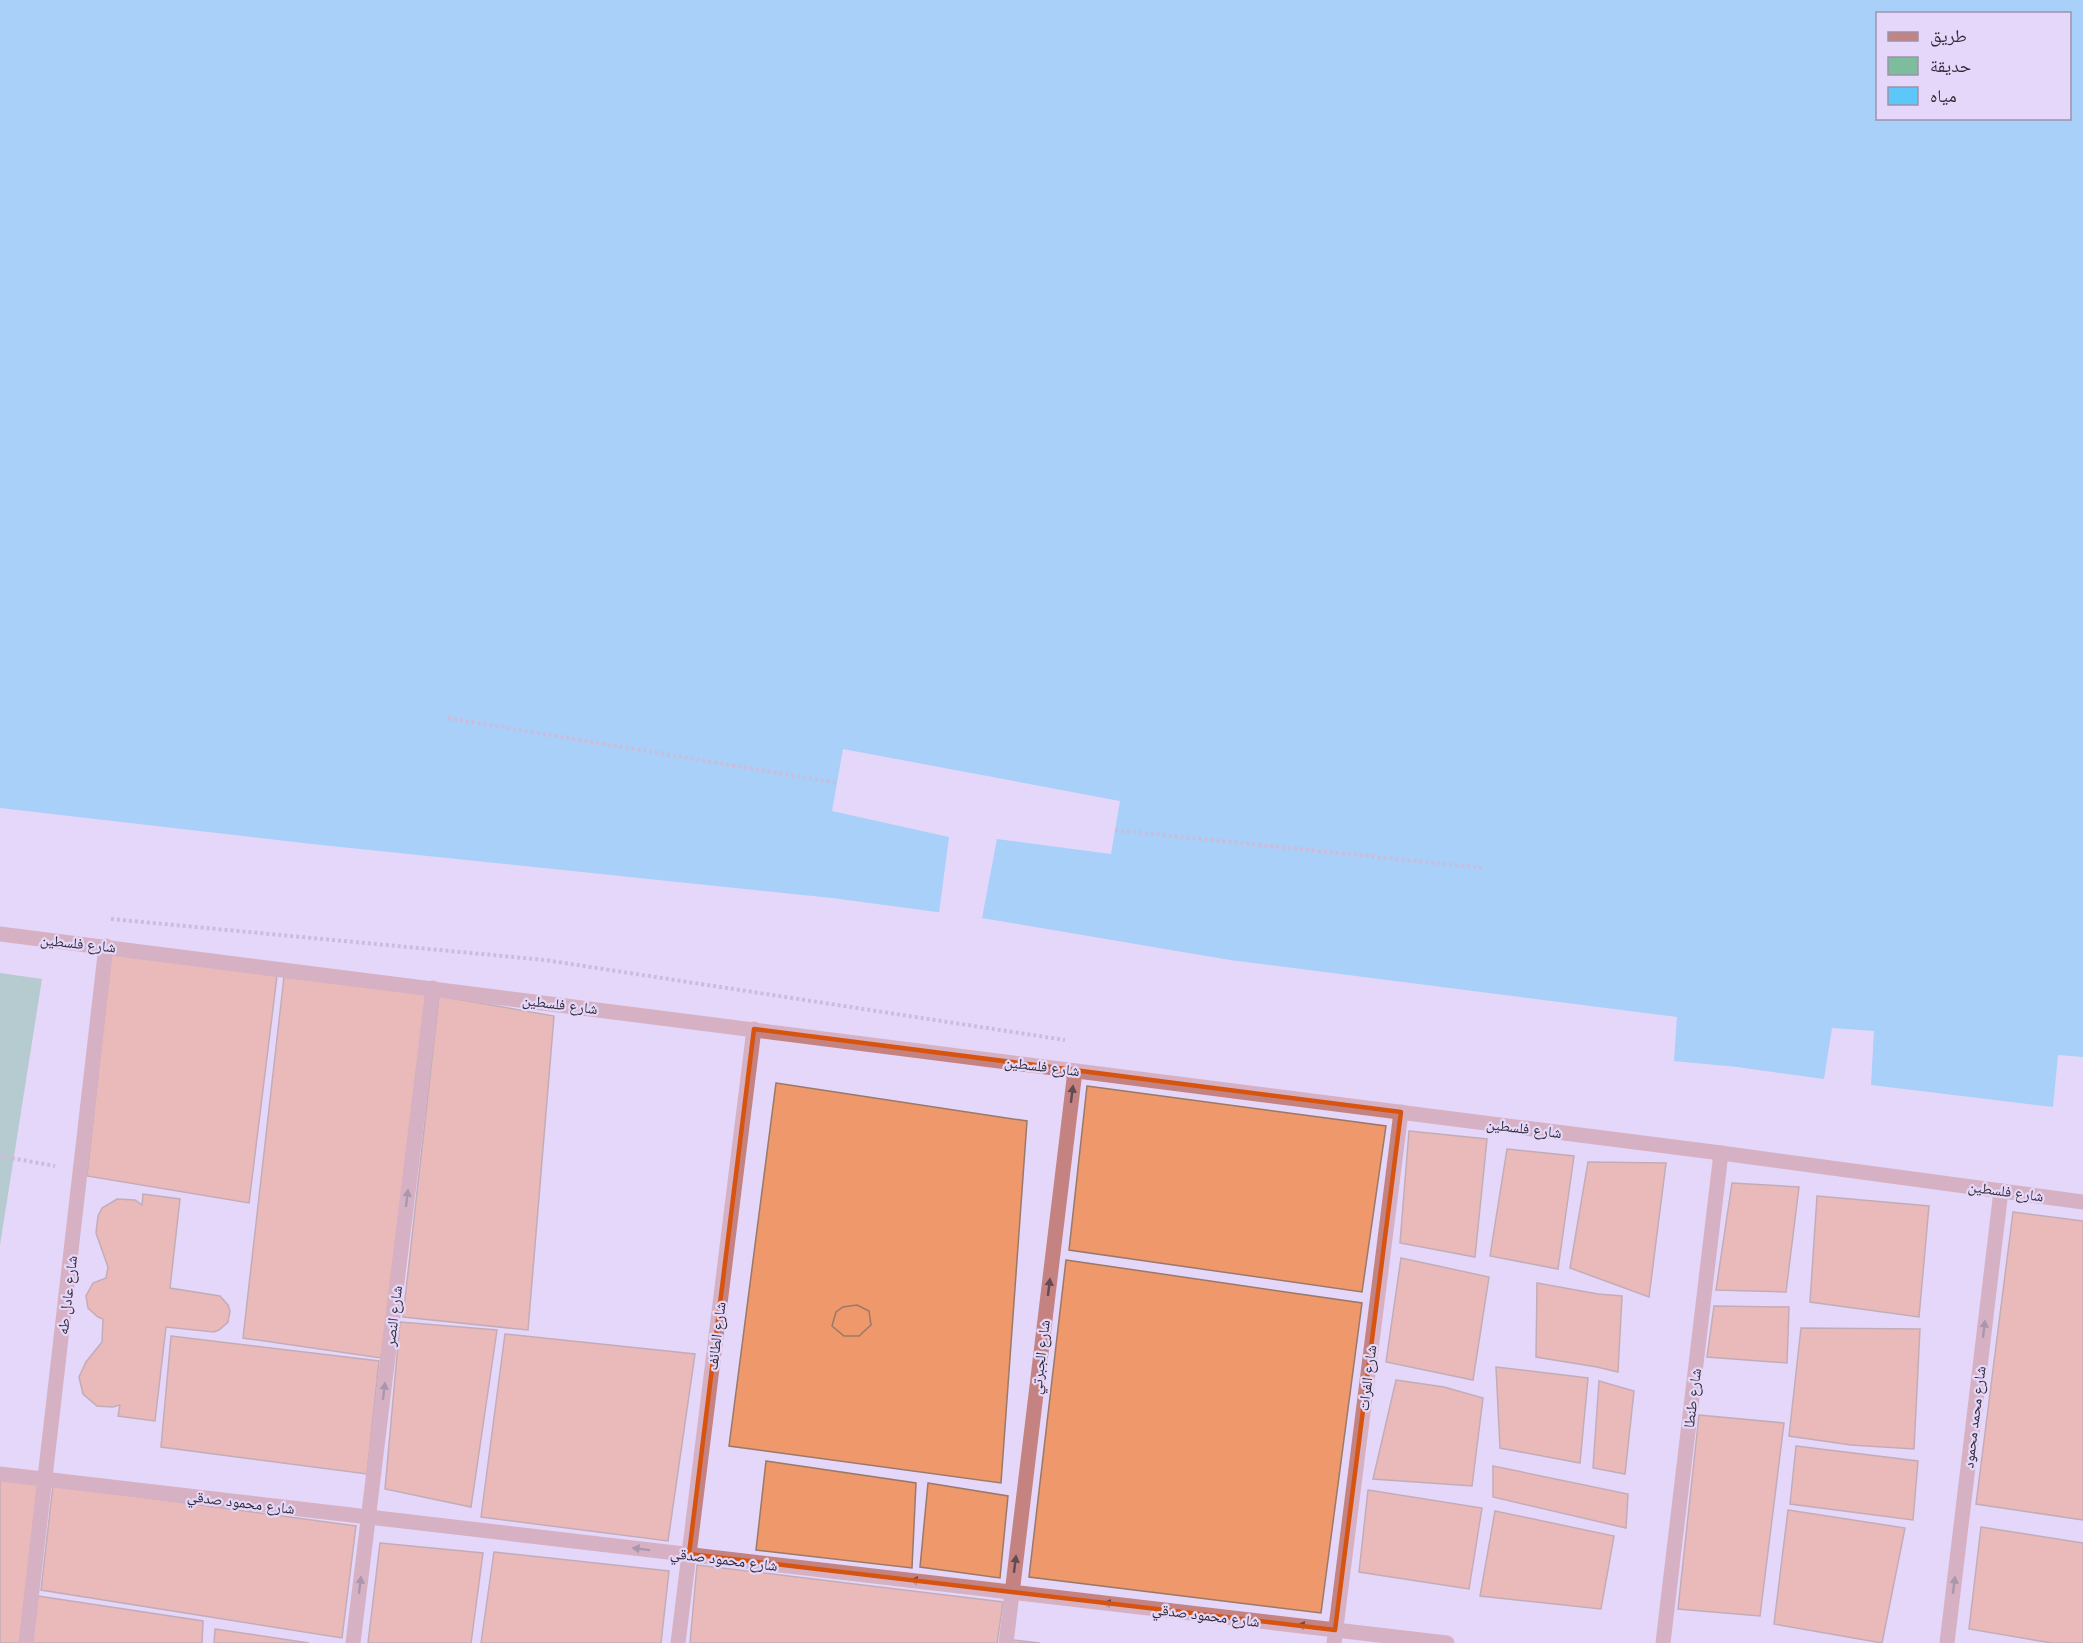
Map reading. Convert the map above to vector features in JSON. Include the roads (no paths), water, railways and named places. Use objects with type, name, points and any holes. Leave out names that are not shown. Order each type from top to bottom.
[{"type":"street","name":"شارع فلسطين","points":[[0,934],[1721,1153],[2083,1203]]},
{"type":"street","name":"شارع عادل طه","points":[[26,1643],[106,946]]},
{"type":"street","name":"شارع النصر","points":[[353,1643],[433,988]]},
{"type":"street","name":"شارع الطائف","points":[[678,1643],[754,1029]]},
{"type":"street","name":"شارع الجبرتي","points":[[1005,1643],[1075,1071]]},
{"type":"street","name":"شارع الفرات","points":[[1334,1636],[1401,1112]]},
{"type":"street","name":"شارع طنطا","points":[[1664,1643],[1721,1153]]},
{"type":"street","name":"شارع محمد محمود","points":[[1947,1643],[2001,1191]]},
{"type":"street","name":"شارع محمود صدقي","points":[[0,1473],[1012,1592],[1334,1636],[1448,1643]]},
{"type":"water","points":[[0,0],[2083,0],[2083,1057],[2058,1055],[2053,1107],[1871,1085],[1874,1031],[1832,1028],[1824,1079],[1674,1061],[1677,1017],[1230,960],[982,918],[832,898],[312,844],[0,808]]}]
